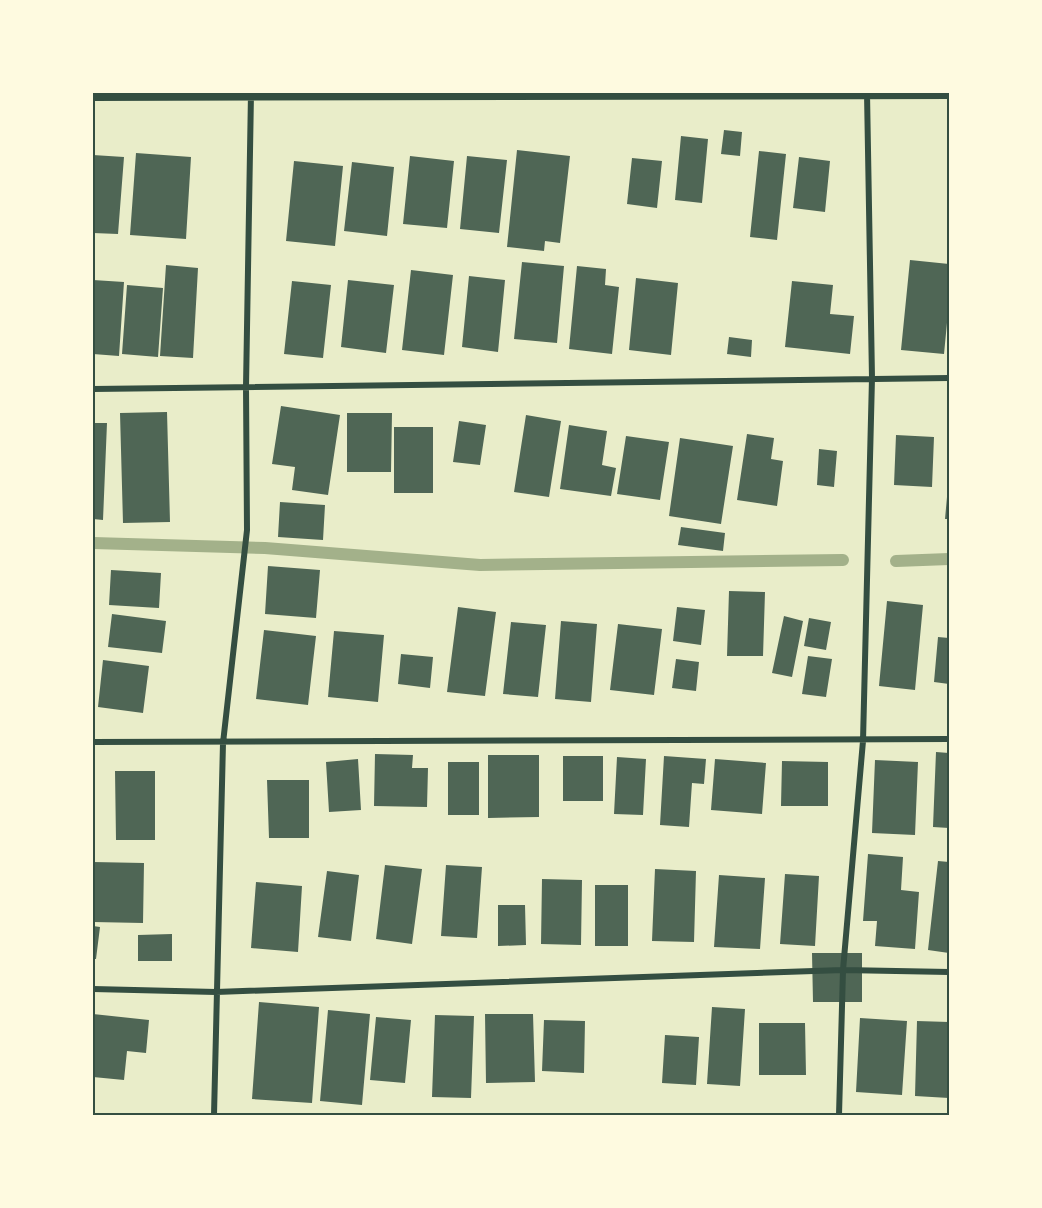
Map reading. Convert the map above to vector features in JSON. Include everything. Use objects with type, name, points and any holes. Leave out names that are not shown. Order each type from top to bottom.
[{"type":"street","points":[[214,1115],[223,743],[247,531],[246,387],[251,95]]},
{"type":"street","points":[[93,98],[251,95],[949,96]]},
{"type":"street","points":[[838,1115],[843,970],[863,741],[872,378],[866,95]]},
{"type":"street","points":[[93,389],[949,378]]},
{"type":"street","points":[[93,742],[949,739]]},
{"type":"street","points":[[93,989],[216,992],[843,970],[949,972]]},
{"type":"building","points":[[724,130],[742,132],[740,156],[721,154]]},
{"type":"building","points":[[681,136],[708,139],[702,203],[675,200]]},
{"type":"building","points":[[517,150],[570,156],[560,243],[545,241],[544,251],[507,247]]},
{"type":"building","points":[[759,151],[786,154],[777,240],[750,237]]},
{"type":"building","points":[[136,153],[191,157],[186,239],[130,235]]},
{"type":"building","points":[[93,155],[124,157],[118,234],[93,233]]},
{"type":"building","points":[[410,156],[454,161],[447,228],[403,224]]},
{"type":"building","points":[[467,156],[507,160],[499,233],[460,229]]},
{"type":"building","points":[[799,157],[830,161],[825,212],[793,208]]},
{"type":"building","points":[[632,158],[662,161],[657,208],[627,204]]},
{"type":"building","points":[[294,161],[343,166],[335,246],[286,241]]},
{"type":"building","points":[[352,162],[394,167],[387,236],[344,231]]},
{"type":"building","points":[[910,260],[949,264],[949,302],[944,354],[901,350]]},
{"type":"building","points":[[522,262],[564,266],[557,343],[514,339]]},
{"type":"building","points":[[166,265],[198,268],[193,358],[160,356]]},
{"type":"building","points":[[577,266],[606,269],[605,285],[619,287],[612,354],[569,349]]},
{"type":"building","points":[[411,270],[453,275],[444,355],[402,350]]},
{"type":"building","points":[[469,276],[505,280],[498,352],[462,347]]},
{"type":"building","points":[[636,278],[678,283],[671,355],[629,350]]},
{"type":"building","points":[[93,280],[124,282],[119,356],[93,354]]},
{"type":"building","points":[[348,280],[394,285],[386,353],[341,347]]},
{"type":"building","points":[[292,281],[331,285],[323,358],[284,354]]},
{"type":"building","points":[[792,281],[833,285],[830,314],[854,316],[850,354],[785,347]]},
{"type":"building","points":[[127,285],[163,288],[158,357],[122,354]]},
{"type":"building","points":[[729,337],[752,340],[751,357],[727,354]]},
{"type":"building","points":[[281,406],[340,415],[328,495],[292,490],[295,467],[272,464]]},
{"type":"building","points":[[167,412],[170,522],[123,523],[120,413]]},
{"type":"building","points":[[347,413],[392,413],[391,472],[347,472]]},
{"type":"building","points":[[526,415],[561,421],[549,497],[514,492]]},
{"type":"building","points":[[459,421],[486,425],[480,465],[453,462]]},
{"type":"building","points":[[93,423],[107,423],[103,520],[93,519]]},
{"type":"building","points":[[569,425],[607,431],[602,465],[616,468],[611,496],[560,489]]},
{"type":"building","points":[[394,427],[433,427],[433,493],[394,493]]},
{"type":"building","points":[[747,434],[774,438],[771,459],[783,461],[777,506],[737,500]]},
{"type":"building","points":[[896,435],[934,437],[932,487],[894,485]]},
{"type":"building","points":[[626,436],[669,442],[660,500],[617,494]]},
{"type":"building","points":[[680,438],[733,446],[721,524],[669,516]]},
{"type":"building","points":[[819,449],[837,451],[834,487],[817,485]]},
{"type":"building","points":[[947,497],[949,497],[949,519],[945,519]]},
{"type":"building","points":[[280,502],[325,505],[323,540],[278,537]]},
{"type":"building","points":[[681,527],[725,533],[723,551],[678,545]]},
{"type":"building","points":[[268,566],[320,570],[316,618],[265,614]]},
{"type":"building","points":[[111,570],[161,573],[159,608],[109,605]]},
{"type":"building","points":[[729,591],[765,592],[763,656],[727,656]]},
{"type":"building","points":[[887,601],[923,605],[915,690],[879,686]]},
{"type":"building","points":[[458,607],[496,612],[485,696],[447,692]]},
{"type":"building","points":[[677,607],[705,610],[701,645],[673,641]]},
{"type":"building","points":[[112,614],[166,621],[162,653],[108,647]]},
{"type":"building","points":[[784,616],[803,621],[792,677],[772,673]]},
{"type":"building","points":[[809,618],[831,622],[826,650],[804,646]]},
{"type":"building","points":[[561,621],[597,624],[591,702],[555,699]]},
{"type":"building","points":[[511,622],[546,625],[538,697],[503,694]]},
{"type":"building","points":[[618,624],[662,629],[654,695],[610,690]]},
{"type":"building","points":[[264,630],[316,636],[308,705],[256,699]]},
{"type":"building","points":[[334,631],[384,635],[378,702],[328,697]]},
{"type":"building","points":[[938,637],[949,638],[949,684],[934,682]]},
{"type":"building","points":[[401,654],[433,657],[430,688],[398,684]]},
{"type":"building","points":[[808,656],[832,659],[826,697],[802,694]]},
{"type":"building","points":[[676,659],[699,662],[696,691],[672,688]]},
{"type":"building","points":[[103,660],[149,666],[143,713],[98,707]]},
{"type":"building","points":[[936,752],[949,753],[949,828],[933,827]]},
{"type":"building","points":[[375,754],[413,755],[412,768],[428,768],[427,807],[374,806]]},
{"type":"building","points":[[488,755],[539,755],[539,817],[488,818]]},
{"type":"building","points":[[563,756],[603,756],[603,801],[563,801]]},
{"type":"building","points":[[664,756],[706,759],[704,784],[692,783],[689,827],[660,825]]},
{"type":"building","points":[[617,757],[646,759],[643,815],[614,814]]},
{"type":"building","points":[[358,759],[361,810],[329,812],[326,762]]},
{"type":"building","points":[[715,759],[766,763],[762,814],[711,810]]},
{"type":"building","points":[[875,760],[918,762],[915,835],[872,833]]},
{"type":"building","points":[[782,761],[828,762],[828,806],[781,806]]},
{"type":"building","points":[[448,762],[479,762],[479,815],[448,815]]},
{"type":"building","points":[[115,771],[155,771],[155,840],[116,840]]},
{"type":"building","points":[[267,780],[309,780],[309,838],[269,838]]},
{"type":"building","points":[[868,854],[903,857],[901,890],[919,892],[915,949],[875,946],[877,921],[863,921]]},
{"type":"building","points":[[938,861],[949,862],[949,953],[928,950]]},
{"type":"building","points":[[93,862],[144,863],[143,923],[93,922]]},
{"type":"building","points":[[385,865],[422,869],[412,944],[376,939]]},
{"type":"building","points":[[446,865],[482,867],[477,938],[441,936]]},
{"type":"building","points":[[655,869],[696,871],[694,942],[652,941]]},
{"type":"building","points":[[327,871],[359,875],[351,941],[318,937]]},
{"type":"building","points":[[785,874],[819,876],[815,946],[780,944]]},
{"type":"building","points":[[719,875],[765,878],[760,949],[714,947]]},
{"type":"building","points":[[542,879],[582,880],[581,945],[541,944]]},
{"type":"building","points":[[256,882],[302,886],[298,952],[251,948]]},
{"type":"building","points":[[595,885],[628,885],[628,946],[595,946]]},
{"type":"building","points":[[498,905],[525,905],[526,945],[498,946]]},
{"type":"building","points":[[93,926],[100,927],[96,959],[93,959]]},
{"type":"building","points":[[172,934],[172,961],[138,961],[138,935]]},
{"type":"building","points":[[812,953],[862,953],[862,1002],[813,1002]]},
{"type":"building","points":[[259,1002],[319,1007],[312,1103],[252,1099]]},
{"type":"building","points":[[712,1007],[745,1009],[740,1086],[707,1084]]},
{"type":"building","points":[[328,1010],[370,1014],[362,1105],[320,1101]]},
{"type":"building","points":[[93,1014],[149,1020],[146,1053],[127,1051],[124,1080],[93,1077]]},
{"type":"building","points":[[485,1014],[533,1014],[535,1082],[486,1083]]},
{"type":"building","points":[[435,1015],[474,1016],[471,1098],[432,1097]]},
{"type":"building","points":[[376,1017],[411,1020],[405,1083],[370,1080]]},
{"type":"building","points":[[860,1018],[907,1021],[902,1095],[856,1092]]},
{"type":"building","points":[[544,1020],[585,1021],[584,1073],[542,1071]]},
{"type":"building","points":[[917,1021],[949,1022],[949,1098],[915,1096]]},
{"type":"building","points":[[759,1023],[805,1023],[806,1075],[759,1075]]},
{"type":"building","points":[[665,1035],[699,1037],[696,1085],[662,1083]]},
{"type":"waterway","points":[[93,543],[265,548],[480,565],[843,560]]},
{"type":"waterway","points":[[896,561],[949,559]]}]
